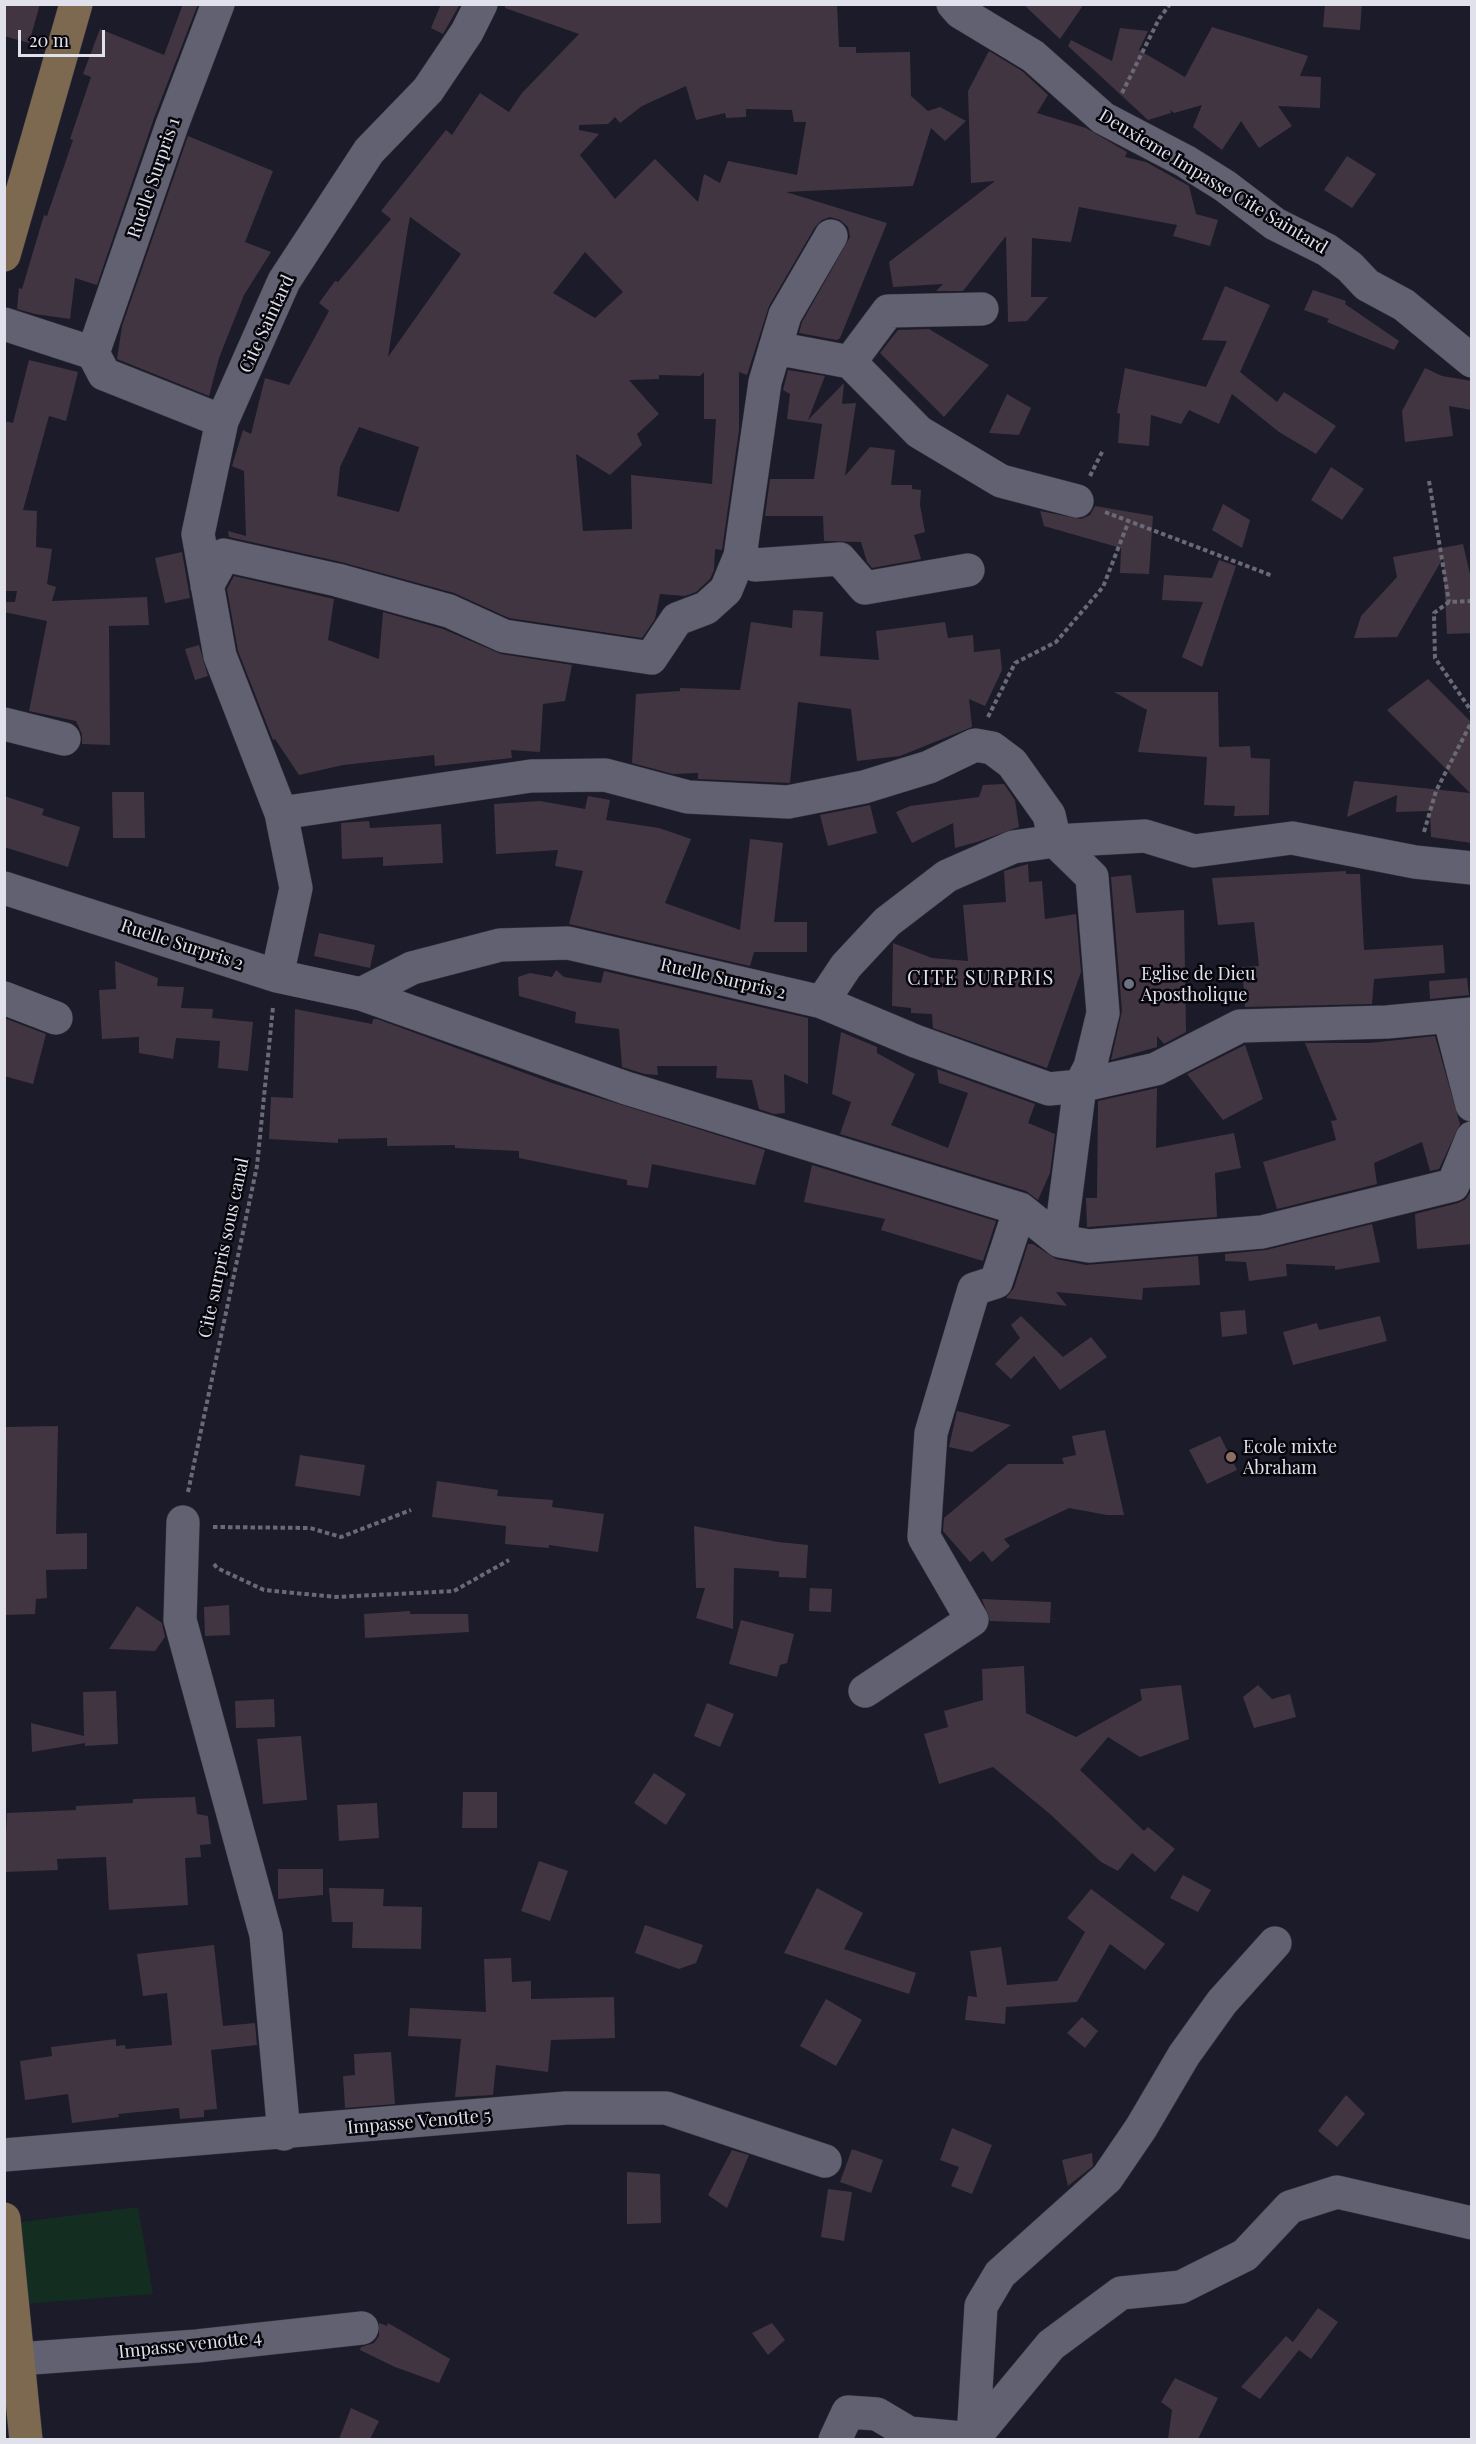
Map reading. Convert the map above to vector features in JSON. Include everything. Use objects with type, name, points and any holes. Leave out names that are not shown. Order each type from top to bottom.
[{"type":"street","points":[[4,255],[76,4]]},
{"type":"street","name":"Ruelle Surpris 1","points":[[93,353],[172,125],[218,4]]},
{"type":"street","name":"Cite Saintard","points":[[277,976],[296,888],[281,813],[220,656],[198,534],[222,422],[284,281],[369,151],[428,90],[466,32],[481,4]]},
{"type":"street","name":"Deuxieme Impasse Cite Saintard","points":[[954,4],[960,12],[1033,56],[1107,120],[1185,161],[1225,186],[1275,224],[1327,250],[1350,267],[1367,285],[1404,305],[1472,361]]},
{"type":"street","points":[[207,586],[224,555],[338,580],[449,611],[504,636],[651,657],[677,619],[706,608],[726,590],[740,556],[765,382],[775,348],[786,315],[831,236]]},
{"type":"street","points":[[850,362],[888,311],[982,309]]},
{"type":"street","points":[[4,324],[93,353],[104,374],[222,422]]},
{"type":"street","points":[[775,348],[850,362],[919,432],[1001,482],[1077,501]]},
{"type":"street","points":[[740,556],[755,564],[840,559],[864,588],[968,570]]},
{"type":"street","points":[[4,724],[64,739]]},
{"type":"street","points":[[281,813],[531,776],[605,775],[688,797],[788,802],[864,787],[929,767],[975,745],[992,748],[1012,763],[1049,814],[1055,841],[1092,877],[1103,1013],[1090,1067],[1080,1086],[1060,1241]]},
{"type":"street","points":[[822,1002],[846,966],[887,922],[947,876],[1013,847],[1055,841],[1145,836],[1194,851],[1292,838],[1415,862],[1472,868]]},
{"type":"street","name":"Ruelle Surpris 2","points":[[4,888],[277,976],[361,994],[626,1088],[1020,1209]]},
{"type":"street","name":"Ruelle Surpris 2","points":[[361,994],[411,968],[500,945],[568,943],[822,1002],[915,1041],[1049,1089],[1080,1086],[1155,1069],[1240,1026],[1387,1022],[1460,1015]]},
{"type":"street","points":[[4,998],[56,1018]]},
{"type":"street","points":[[1460,1015],[1472,1105]]},
{"type":"street","points":[[865,1692],[972,1620],[924,1537],[931,1433],[974,1289],[996,1281],[1020,1209],[1060,1241],[1089,1246],[1262,1232],[1453,1185],[1472,1138]]},
{"type":"street","points":[[183,1522],[180,1620],[266,1935],[284,2134]]},
{"type":"street","points":[[973,2439],[981,2306],[1000,2274],[1107,2178],[1184,2055],[1222,2002],[1275,1943]]},
{"type":"street","name":"Impasse Venotte 5","points":[[4,2156],[284,2134],[566,2108],[666,2108],[825,2162]]},
{"type":"street","points":[[973,2439],[1051,2345],[1121,2293],[1181,2287],[1245,2255],[1290,2207],[1337,2192],[1472,2223]]},
{"type":"street","points":[[4,2219],[26,2439]]},
{"type":"street","name":"Impasse venotte 4","points":[[20,2370],[94,2354],[362,2328]]},
{"type":"street","points":[[835,2439],[848,2412],[877,2414],[909,2433],[973,2439]]},
{"type":"path","points":[[1107,120],[1158,19],[1170,4]]},
{"type":"path","points":[[1103,450],[1077,501],[1128,523],[1273,576]]},
{"type":"path","points":[[1429,481],[1449,602]]},
{"type":"path","points":[[975,745],[1015,663],[1056,642],[1103,587],[1128,523]]},
{"type":"path","points":[[1472,601],[1449,602],[1434,613],[1435,658],[1472,712]]},
{"type":"path","points":[[1415,862],[1436,791],[1472,721]]},
{"type":"path","name":"Cite surpris sous canal","points":[[183,1522],[196,1445],[257,1166],[277,976]]},
{"type":"path","points":[[183,1522],[207,1527],[310,1528],[340,1537],[411,1510]]},
{"type":"path","points":[[183,1522],[217,1568],[264,1590],[336,1598],[454,1591],[509,1560]]},
{"type":"green space","points":[[138,2207],[153,2294],[22,2304],[7,2224]]},
{"type":"building","points":[[4,4],[40,4],[29,43],[4,36]]},
{"type":"building","points":[[183,4],[198,4],[154,118],[97,285],[75,278],[70,319],[17,309],[19,288],[22,289],[44,215],[47,216],[73,140],[70,139],[91,77],[83,74],[100,29],[164,55]]},
{"type":"building","points":[[441,4],[460,4],[443,34],[431,28]]},
{"type":"building","points":[[505,4],[837,4],[839,47],[856,47],[856,53],[910,52],[911,96],[928,111],[940,107],[966,121],[945,141],[931,128],[913,186],[786,192],[887,223],[840,338],[837,340],[799,333],[802,322],[850,237],[848,227],[840,220],[830,217],[822,220],[815,227],[769,306],[747,375],[739,372],[739,430],[722,550],[715,549],[714,570],[710,579],[696,592],[685,596],[660,594],[655,619],[642,638],[509,618],[454,593],[341,562],[229,537],[228,531],[246,536],[244,471],[232,466],[243,430],[251,434],[265,378],[289,385],[329,311],[319,303],[335,281],[338,282],[391,219],[381,211],[446,130],[452,135],[480,93],[509,112],[522,93],[579,34],[505,8]],"holes":[[[686,86],[696,120],[725,113],[726,118],[746,117],[746,109],[792,110],[794,122],[806,122],[797,175],[728,161],[720,183],[704,174],[698,202],[655,159],[615,199],[580,155],[599,134],[579,130],[579,125],[608,124],[615,117],[620,123],[642,106]],[[410,217],[461,254],[388,357]],[[585,252],[623,292],[595,318],[553,293]],[[704,372],[704,419],[716,419],[712,484],[631,475],[632,529],[583,531],[576,454],[610,475],[642,445],[637,434],[659,414],[629,380],[659,379],[659,375],[700,376]],[[359,427],[419,447],[399,512],[337,496],[340,467]]]},
{"type":"building","points":[[1023,4],[1084,4],[1060,39]]},
{"type":"building","points":[[1325,4],[1362,4],[1360,30],[1323,27]]},
{"type":"building","points":[[1212,27],[1308,56],[1300,76],[1321,77],[1320,108],[1278,106],[1292,126],[1259,148],[1241,121],[1222,150],[1193,127],[1202,105],[1174,113],[1170,110],[1171,113],[1148,120],[1068,46],[1071,40],[1112,61],[1120,28],[1148,31],[1139,50],[1185,77]]},
{"type":"building","points":[[989,51],[1022,71],[1048,95],[1037,113],[1086,128],[1127,152],[1125,157],[1146,162],[1189,186],[1196,214],[1218,220],[1210,246],[1173,236],[1177,225],[1079,207],[1071,242],[1032,238],[1031,297],[1048,297],[1027,321],[1008,322],[1006,236],[963,291],[936,291],[943,284],[893,287],[889,262],[995,181],[971,183],[968,91]]},
{"type":"building","points":[[188,136],[273,171],[245,242],[271,252],[244,295],[219,358],[209,396],[117,359],[122,326]]},
{"type":"building","points":[[1347,156],[1376,174],[1352,208],[1324,190]]},
{"type":"building","points":[[1225,286],[1270,305],[1240,372],[1277,402],[1284,392],[1336,426],[1316,454],[1279,432],[1232,394],[1219,424],[1189,410],[1181,424],[1151,415],[1149,446],[1118,443],[1120,414],[1117,413],[1125,368],[1206,387],[1227,341],[1202,340]]},
{"type":"building","points":[[1313,290],[1346,301],[1345,304],[1399,341],[1394,350],[1327,322],[1329,319],[1304,310]]},
{"type":"building","points":[[929,329],[989,365],[944,417],[880,353],[898,330]]},
{"type":"building","points":[[29,360],[78,372],[66,421],[49,416],[23,510],[37,511],[36,547],[52,549],[47,584],[56,587],[52,601],[147,597],[149,625],[109,626],[110,745],[82,744],[82,734],[76,721],[29,711],[47,621],[4,612],[4,602],[15,602],[17,591],[4,591],[4,421],[13,423]]},
{"type":"building","points":[[1425,368],[1442,376],[1472,381],[1472,410],[1449,406],[1453,436],[1405,442],[1402,411]]},
{"type":"building","points":[[788,370],[825,376],[808,420],[844,383],[842,404],[856,403],[845,476],[870,447],[895,450],[891,485],[912,485],[912,489],[921,490],[920,505],[925,532],[914,535],[921,559],[872,568],[867,562],[861,542],[824,541],[823,516],[765,516],[770,479],[814,479],[822,424],[787,419],[790,394],[783,390]]},
{"type":"building","points":[[1007,394],[1031,408],[1019,435],[989,433]]},
{"type":"building","points":[[1331,467],[1364,489],[1342,520],[1311,500]]},
{"type":"building","points":[[1223,504],[1250,520],[1242,548],[1212,530]]},
{"type":"building","points":[[1095,506],[1153,516],[1149,574],[1120,573],[1121,548],[1044,526],[1040,511],[1081,519],[1090,515]]},
{"type":"building","points":[[1463,544],[1472,583],[1472,633],[1447,634],[1443,558],[1397,637],[1354,638],[1361,616],[1397,577],[1393,557]]},
{"type":"building","points":[[182,552],[190,598],[165,603],[155,558]]},
{"type":"building","points":[[1219,560],[1236,566],[1202,667],[1182,657],[1203,602],[1162,600],[1164,575],[1212,578]]},
{"type":"building","points":[[234,576],[334,599],[328,640],[379,659],[383,612],[443,629],[501,654],[572,665],[565,701],[543,704],[540,752],[511,750],[512,758],[435,766],[434,755],[343,765],[299,775],[275,739],[273,740],[238,651],[227,589]]},
{"type":"building","points":[[793,610],[823,612],[820,656],[879,660],[876,631],[945,622],[948,638],[973,635],[974,652],[1000,649],[1002,670],[985,706],[969,699],[972,727],[900,756],[857,761],[851,709],[798,702],[790,783],[698,779],[698,773],[673,774],[632,763],[636,694],[680,691],[680,688],[740,690],[751,622],[792,628]]},
{"type":"building","points":[[199,645],[208,676],[195,680],[185,649]]},
{"type":"building","points":[[1428,679],[1472,723],[1472,843],[1431,837],[1430,811],[1396,812],[1397,795],[1347,817],[1354,781],[1470,793],[1387,710]]},
{"type":"building","points":[[1114,692],[1218,692],[1219,747],[1250,746],[1251,758],[1270,759],[1269,815],[1234,816],[1235,806],[1204,805],[1207,757],[1138,752],[1147,710]]},
{"type":"building","points":[[1004,784],[1015,800],[1019,827],[955,848],[953,823],[912,843],[896,812],[910,806],[979,797],[983,785]]},
{"type":"building","points":[[112,792],[144,792],[145,838],[113,838]]},
{"type":"building","points":[[4,796],[44,809],[42,815],[80,827],[68,867],[4,847]]},
{"type":"building","points":[[588,796],[610,800],[606,820],[659,828],[691,839],[665,903],[740,930],[750,839],[783,843],[774,922],[807,922],[807,952],[754,952],[750,966],[569,924],[583,871],[555,866],[558,850],[496,854],[494,804],[540,801],[585,809]]},
{"type":"building","points":[[870,805],[877,833],[828,846],[820,815]]},
{"type":"building","points":[[369,821],[370,828],[441,824],[443,863],[383,866],[383,857],[342,859],[341,823]]},
{"type":"building","points":[[1028,864],[1029,882],[1042,881],[1045,919],[1076,914],[1081,972],[1047,1068],[933,1028],[932,1014],[911,1013],[911,1008],[892,1006],[893,943],[932,958],[968,961],[963,905],[1006,902],[1004,871]]},
{"type":"building","points":[[1346,871],[1346,874],[1360,874],[1364,950],[1443,945],[1445,973],[1374,979],[1372,1004],[1245,1007],[1242,967],[1259,966],[1254,922],[1218,925],[1212,878]]},
{"type":"building","points":[[1131,875],[1136,913],[1184,910],[1186,1032],[1164,1044],[1157,1036],[1157,1047],[1111,1060],[1122,1011],[1111,877]]},
{"type":"building","points":[[319,933],[375,945],[370,968],[314,956]]},
{"type":"building","points":[[115,961],[158,978],[157,986],[184,987],[181,1008],[213,1009],[212,1018],[253,1022],[248,1071],[218,1068],[220,1041],[176,1038],[173,1059],[139,1053],[139,1037],[102,1039],[99,990],[116,989]]},
{"type":"building","points":[[556,970],[564,977],[601,983],[604,971],[808,1018],[808,1084],[784,1074],[785,1113],[774,1114],[759,1109],[752,1080],[716,1078],[717,1066],[657,1066],[658,1075],[645,1074],[622,1067],[619,1029],[575,1023],[576,1012],[519,996],[518,977],[530,973],[552,977]]},
{"type":"building","points":[[1467,978],[1469,995],[1430,999],[1429,981]]},
{"type":"building","points":[[295,1009],[372,1024],[373,1019],[377,1019],[552,1083],[765,1150],[755,1185],[652,1164],[648,1188],[627,1185],[627,1180],[519,1158],[519,1151],[455,1148],[455,1145],[387,1146],[387,1138],[338,1139],[338,1143],[269,1139],[271,1097],[293,1098]]},
{"type":"building","points":[[4,1018],[46,1034],[33,1084],[4,1076]]},
{"type":"building","points":[[841,1032],[877,1047],[877,1053],[915,1074],[891,1125],[948,1148],[968,1093],[939,1083],[937,1069],[1035,1104],[1028,1123],[1055,1134],[1050,1173],[1038,1200],[1026,1191],[840,1134],[851,1102],[832,1094]]},
{"type":"building","points":[[1435,1036],[1460,1124],[1439,1169],[1430,1171],[1422,1142],[1374,1163],[1377,1184],[1277,1209],[1263,1162],[1336,1140],[1331,1121],[1337,1120],[1305,1043],[1369,1043]]},
{"type":"building","points":[[1245,1045],[1263,1099],[1223,1120],[1187,1074]]},
{"type":"building","points":[[1157,1088],[1156,1148],[1234,1133],[1241,1168],[1215,1173],[1217,1217],[1087,1227],[1086,1198],[1097,1198],[1098,1101]]},
{"type":"building","points":[[812,1165],[996,1221],[983,1261],[881,1230],[885,1219],[804,1202]]},
{"type":"building","points":[[1472,1189],[1472,1244],[1417,1249],[1415,1214],[1458,1203],[1466,1199]]},
{"type":"building","points":[[1372,1224],[1380,1262],[1335,1270],[1335,1266],[1286,1264],[1287,1276],[1249,1281],[1246,1262],[1225,1261],[1225,1254],[1266,1250]]},
{"type":"building","points":[[1028,1244],[1033,1244],[1056,1259],[1086,1265],[1198,1256],[1200,1285],[1143,1288],[1142,1300],[1056,1292],[1067,1306],[1006,1298],[1014,1288]]},
{"type":"building","points":[[1245,1310],[1247,1334],[1222,1337],[1220,1312]]},
{"type":"building","points":[[1021,1316],[1063,1357],[1091,1337],[1107,1357],[1060,1390],[1034,1356],[1011,1379],[995,1364],[1020,1338],[1011,1325]]},
{"type":"building","points":[[1380,1316],[1387,1341],[1293,1365],[1283,1332],[1317,1323],[1319,1330]]},
{"type":"building","points":[[957,1411],[1011,1425],[972,1452],[949,1447]]},
{"type":"building","points":[[58,1426],[56,1534],[87,1533],[87,1569],[46,1570],[47,1598],[36,1599],[35,1614],[4,1615],[4,1427]]},
{"type":"building","points":[[1105,1430],[1124,1515],[1107,1515],[1069,1508],[1004,1539],[1010,1546],[992,1562],[983,1551],[970,1562],[943,1531],[944,1518],[1008,1464],[1064,1464],[1062,1458],[1076,1455],[1072,1436]]},
{"type":"building","points":[[1220,1436],[1237,1470],[1207,1484],[1189,1450]]},
{"type":"building","points":[[300,1455],[365,1465],[360,1496],[295,1486]]},
{"type":"building","points":[[437,1481],[498,1490],[497,1496],[553,1500],[552,1507],[604,1514],[598,1552],[549,1545],[549,1548],[505,1544],[506,1526],[432,1517]]},
{"type":"building","points":[[694,1526],[778,1542],[808,1545],[806,1578],[779,1577],[779,1571],[734,1568],[733,1629],[696,1618],[705,1588],[696,1588]]},
{"type":"building","points":[[810,1588],[832,1589],[831,1612],[809,1611]]},
{"type":"building","points":[[982,1599],[1051,1602],[1050,1623],[990,1621]]},
{"type":"building","points":[[229,1605],[230,1635],[205,1636],[204,1607]]},
{"type":"building","points":[[137,1606],[162,1623],[165,1637],[155,1651],[109,1649]]},
{"type":"building","points":[[410,1611],[410,1614],[468,1614],[469,1632],[365,1638],[364,1614]]},
{"type":"building","points":[[741,1620],[794,1634],[787,1663],[780,1665],[777,1677],[729,1664]]},
{"type":"building","points":[[1024,1666],[1026,1713],[1076,1737],[1142,1700],[1140,1689],[1181,1685],[1189,1739],[1140,1757],[1108,1737],[1080,1770],[1144,1831],[1148,1827],[1175,1849],[1155,1872],[1132,1853],[1118,1871],[1101,1862],[1050,1814],[993,1767],[939,1784],[924,1734],[948,1727],[944,1711],[983,1700],[982,1669]]},
{"type":"building","points":[[1258,1685],[1272,1699],[1290,1694],[1296,1717],[1254,1728],[1243,1697]]},
{"type":"building","points":[[116,1691],[118,1744],[85,1746],[85,1743],[32,1752],[31,1723],[84,1736],[83,1692]]},
{"type":"building","points":[[274,1699],[275,1727],[236,1728],[235,1701]]},
{"type":"building","points":[[707,1703],[734,1714],[720,1747],[694,1736]]},
{"type":"building","points":[[301,1736],[307,1800],[263,1804],[257,1739]]},
{"type":"building","points":[[654,1773],[686,1794],[666,1825],[634,1803]]},
{"type":"building","points":[[463,1792],[497,1792],[497,1828],[462,1828]]},
{"type":"building","points":[[195,1797],[197,1814],[208,1816],[211,1844],[200,1845],[201,1857],[185,1858],[188,1905],[109,1910],[106,1857],[57,1859],[58,1870],[4,1872],[7,1813],[76,1810],[76,1806],[133,1803],[133,1799]]},
{"type":"building","points":[[377,1803],[379,1838],[339,1841],[337,1805]]},
{"type":"building","points":[[539,1861],[568,1871],[550,1921],[521,1911]]},
{"type":"building","points":[[278,1869],[323,1869],[323,1895],[278,1899]]},
{"type":"building","points":[[1183,1875],[1211,1890],[1198,1912],[1170,1898]]},
{"type":"building","points":[[329,1888],[384,1889],[383,1906],[422,1907],[421,1949],[352,1948],[353,1922],[332,1922]]},
{"type":"building","points":[[817,1888],[863,1913],[844,1949],[916,1973],[909,1994],[784,1953]]},
{"type":"building","points":[[1091,1889],[1165,1944],[1145,1970],[1110,1944],[1077,2002],[1006,2007],[1005,2024],[965,2020],[968,1996],[977,1997],[970,1951],[1001,1947],[1007,1985],[1057,1981],[1085,1932],[1067,1918]]},
{"type":"building","points":[[645,1925],[703,1945],[696,1963],[679,1969],[635,1953]]},
{"type":"building","points":[[214,1945],[223,2026],[255,2023],[257,2045],[211,2050],[217,2109],[204,2110],[204,2117],[180,2119],[179,2108],[118,2114],[119,2117],[72,2123],[68,2094],[25,2100],[20,2061],[52,2056],[51,2047],[116,2039],[116,2046],[125,2045],[126,2049],[172,2045],[167,1993],[143,1996],[137,1954]]},
{"type":"building","points":[[511,1958],[512,1982],[531,1981],[531,1999],[614,1997],[615,2038],[551,2040],[548,2072],[496,2065],[493,2095],[455,2097],[461,2039],[408,2036],[410,2008],[486,2012],[484,1959]]},
{"type":"building","points":[[826,1999],[862,2020],[836,2066],[800,2046]]},
{"type":"building","points":[[1082,2017],[1098,2031],[1085,2048],[1067,2033]]},
{"type":"building","points":[[391,2052],[395,2104],[345,2108],[343,2076],[355,2075],[354,2054]]},
{"type":"building","points":[[1346,2095],[1365,2114],[1337,2147],[1318,2131]]},
{"type":"building","points":[[952,2128],[992,2145],[972,2194],[951,2186],[959,2167],[940,2160]]},
{"type":"building","points":[[852,2149],[883,2160],[871,2193],[840,2182]]},
{"type":"building","points":[[732,2150],[749,2155],[727,2208],[708,2195]]},
{"type":"building","points":[[1092,2153],[1093,2166],[1068,2186],[1062,2160]]},
{"type":"building","points":[[627,2172],[660,2174],[661,2223],[627,2224]]},
{"type":"building","points":[[828,2189],[852,2192],[844,2241],[821,2237]]},
{"type":"building","points":[[1318,2308],[1338,2322],[1311,2359],[1299,2350],[1260,2399],[1241,2387],[1286,2336],[1293,2342]]},
{"type":"building","points":[[379,2323],[387,2326],[388,2323],[450,2359],[439,2383],[395,2367],[360,2350],[361,2347],[374,2343],[379,2336]]},
{"type":"building","points":[[772,2323],[785,2340],[768,2355],[752,2333]]},
{"type":"building","points":[[1175,2378],[1218,2398],[1198,2439],[1168,2439],[1172,2410],[1161,2402]]},
{"type":"building","points":[[351,2408],[379,2421],[370,2439],[339,2439]]},
{"type":"place","name":"Eglise de Dieu Apostholique","points":[[1129,984]]},
{"type":"place","name":"Ecole mixte Abraham","points":[[1231,1457]]},
{"type":"district","name":"CITE SURPRIS","points":[[981,979]]}]
